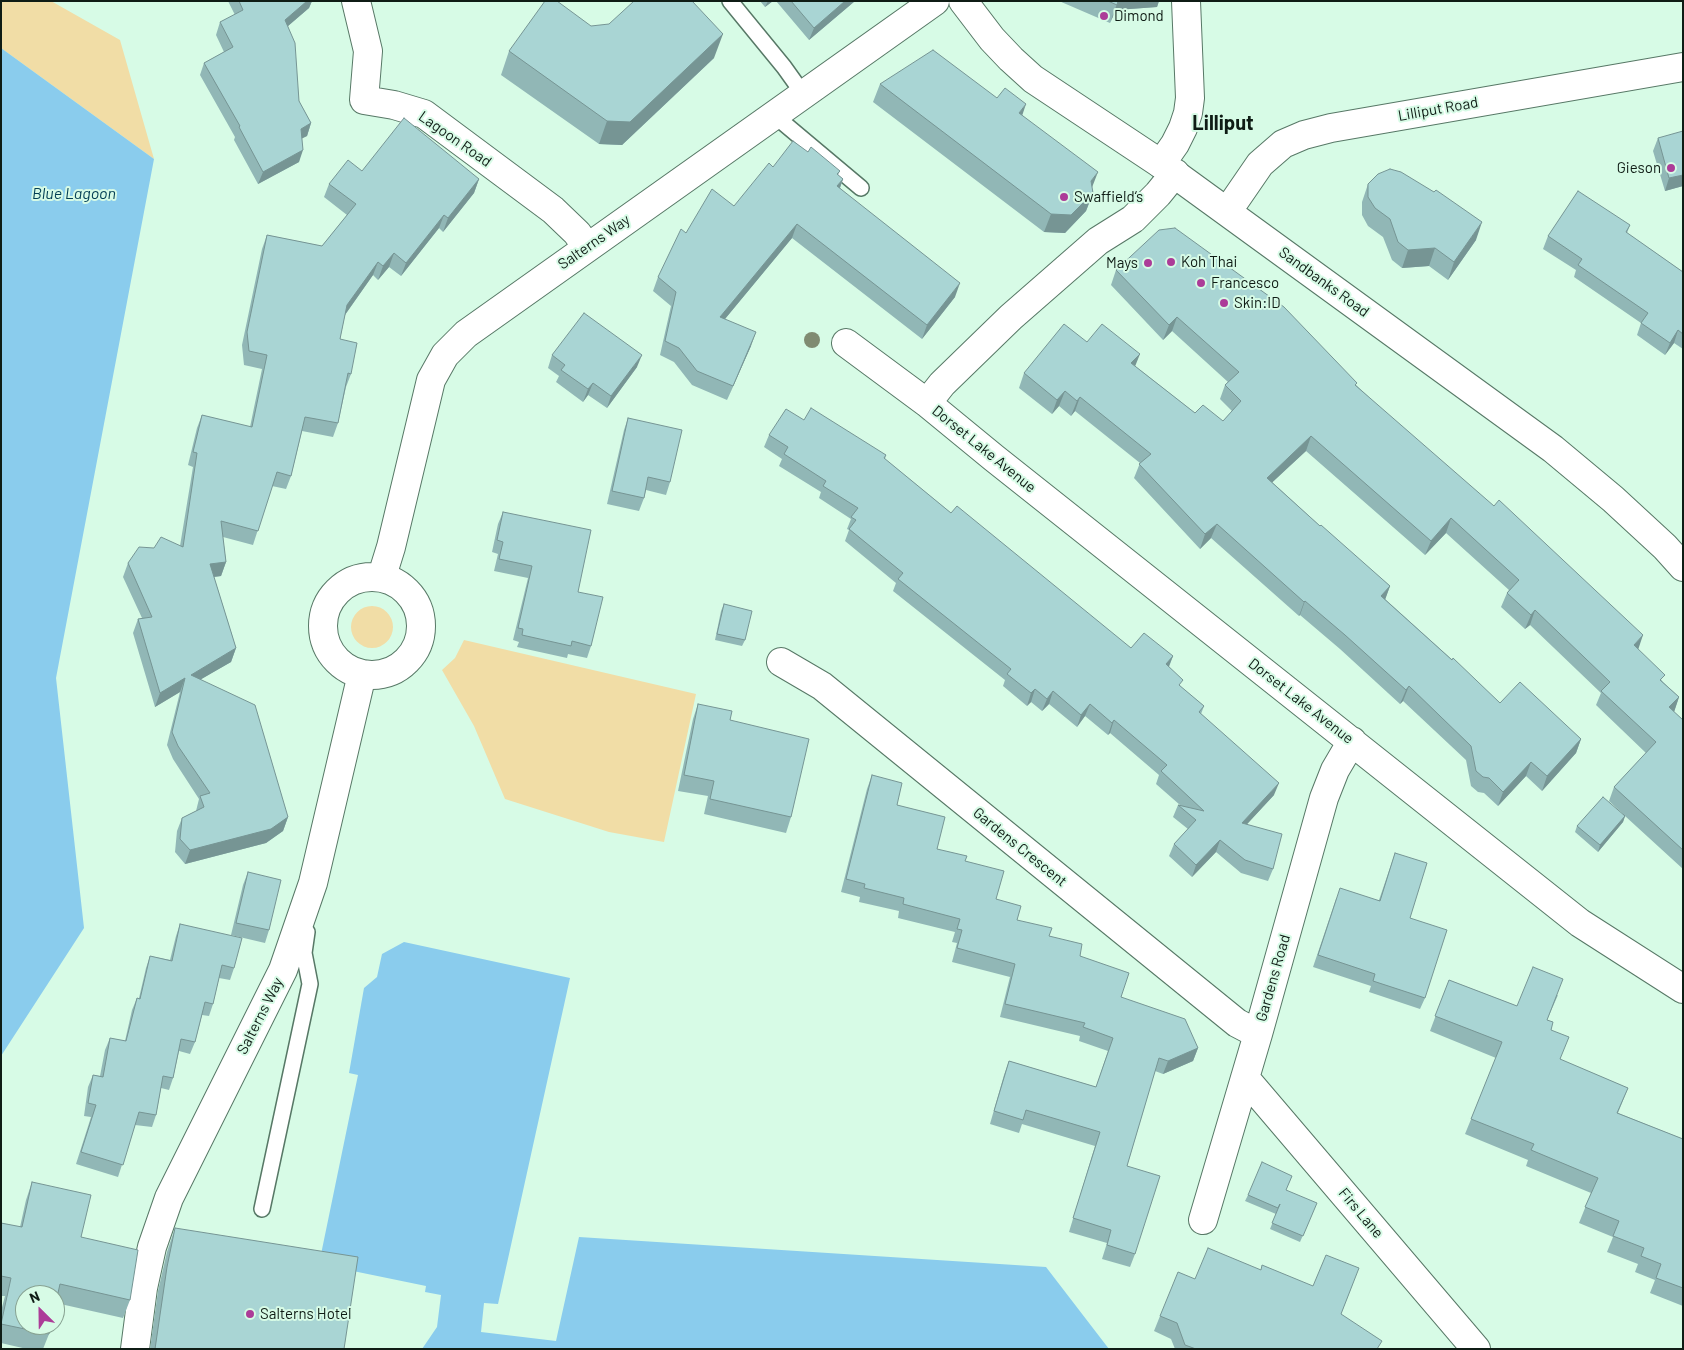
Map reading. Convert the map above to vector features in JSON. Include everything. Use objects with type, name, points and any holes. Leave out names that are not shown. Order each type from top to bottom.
[{"type":"street","name":"Lagoon Road","points":[[356,1],[368,51],[364,100],[394,105],[424,114],[553,210],[578,233],[587,247]]},
{"type":"street","name":"Salterns Way","points":[[382,576],[391,547],[431,380],[445,354],[466,334],[935,1]]},
{"type":"street","name":"Sandbanks Road","points":[[962,1],[997,45],[1033,79],[1168,168],[1553,449],[1619,505],[1665,547],[1683,567]]},
{"type":"street","name":"Dorset Lake Avenue","points":[[927,403],[942,384],[1011,317],[1098,241],[1133,219],[1158,194],[1188,113],[1190,98],[1186,1]]},
{"type":"street","name":"Lilliput Road","points":[[1227,212],[1260,164],[1283,144],[1304,136],[1331,128],[1683,67]]},
{"type":"street","name":"Dorset Lake Avenue","points":[[846,343],[927,403],[1580,923],[1683,990]]},
{"type":"street","points":[[382,576],[404,588],[416,603],[422,620],[421,636],[418,646],[408,660],[398,668],[382,675],[362,674],[346,668],[330,653],[324,637],[323,622],[327,605],[333,595],[346,584],[362,578],[382,576]]},
{"type":"street","name":"Gardens Crescent","points":[[781,662],[822,686],[1237,1022],[1258,1034]]},
{"type":"street","name":"Salterns Way","points":[[135,1349],[142,1288],[152,1247],[169,1198],[283,970],[313,883],[362,674]]},
{"type":"street","name":"Gardens Road","points":[[1203,1220],[1258,1034],[1324,798],[1335,770],[1352,741]]},
{"type":"street","name":"Firs Lane","points":[[1245,1078],[1476,1349]]},
{"type":"lane","points":[[730,1],[804,95]]},
{"type":"lane","points":[[774,115],[861,188]]},
{"type":"lane","points":[[262,1208],[310,984],[304,953],[313,883]]},
{"type":"shaded area","points":[[1,1],[51,1],[120,40],[154,159],[1,48]]},
{"type":"shaded area","points":[[368,606],[376,606],[387,612],[393,627],[387,642],[376,648],[368,648],[357,642],[351,631],[351,623],[357,612]]},
{"type":"shaded area","points":[[464,640],[696,694],[664,842],[609,832],[505,799],[474,726],[442,670],[455,658]]},
{"type":"water","name":"Blue Lagoon","points":[[1,48],[154,159],[56,678],[84,928],[1,1056]]},
{"type":"water","points":[[404,942],[570,978],[498,1304],[484,1303],[481,1332],[556,1341],[579,1237],[1046,1267],[1109,1349],[422,1349],[437,1327],[441,1295],[425,1292],[426,1286],[319,1264],[358,1075],[349,1073],[364,988],[377,977],[382,954]]},
{"type":"building","points":[[239,1],[307,1],[285,20],[295,43],[299,101],[311,123],[301,129],[303,150],[263,172],[240,126],[204,63],[233,47],[220,22],[243,10]]},
{"type":"building","points":[[545,1],[557,1],[591,26],[609,24],[634,1],[692,1],[723,34],[630,122],[607,121],[509,51]]},
{"type":"building","points":[[791,1],[845,1],[814,28]]},
{"type":"building","points":[[1108,1],[1118,1],[1117,5]]},
{"type":"building","points":[[933,50],[997,98],[1005,88],[1026,104],[1019,113],[1098,172],[1091,181],[1093,193],[1071,215],[1051,214],[880,84]]},
{"type":"building","points":[[404,118],[479,179],[448,218],[444,215],[406,263],[394,253],[383,266],[378,262],[347,305],[340,339],[357,343],[351,374],[348,373],[338,423],[305,417],[291,476],[277,472],[258,531],[221,521],[226,562],[210,564],[236,648],[191,675],[255,705],[288,817],[271,829],[190,850],[180,839],[182,818],[204,807],[200,796],[210,793],[178,746],[172,732],[185,678],[160,693],[138,619],[152,617],[128,563],[139,547],[154,548],[161,537],[183,547],[197,453],[193,452],[202,415],[252,427],[267,355],[249,351],[247,332],[267,235],[322,246],[356,204],[329,184],[348,160],[362,171]]},
{"type":"building","points":[[1683,131],[1683,175],[1669,178],[1658,138]]},
{"type":"building","points":[[793,141],[808,152],[811,147],[840,171],[837,174],[843,179],[837,186],[960,283],[927,325],[797,224],[720,317],[756,332],[733,386],[697,371],[679,348],[665,341],[676,292],[658,277],[681,229],[686,233],[712,189],[734,206],[769,163],[773,167]]},
{"type":"building","points":[[1390,169],[1401,172],[1434,192],[1436,190],[1482,222],[1454,262],[1435,248],[1408,250],[1398,242],[1390,219],[1375,208],[1368,197],[1368,184],[1378,174]]},
{"type":"building","points":[[1578,191],[1630,225],[1626,232],[1683,272],[1683,334],[1678,330],[1670,343],[1641,323],[1648,313],[1578,265],[1582,259],[1548,236]]},
{"type":"building","points":[[1175,228],[1284,307],[1357,383],[1355,385],[1494,506],[1499,500],[1643,635],[1634,645],[1665,675],[1660,680],[1679,697],[1669,707],[1683,720],[1683,850],[1614,787],[1656,742],[1601,691],[1610,682],[1535,610],[1531,615],[1507,593],[1519,580],[1451,518],[1431,541],[1311,436],[1267,478],[1390,586],[1381,596],[1452,660],[1453,658],[1500,703],[1520,682],[1581,739],[1547,776],[1531,762],[1503,792],[1489,778],[1483,777],[1476,771],[1471,746],[1409,686],[1406,690],[1217,524],[1205,534],[1139,464],[1151,454],[1080,397],[1077,401],[1065,391],[1057,400],[1024,373],[1064,324],[1087,342],[1102,324],[1140,354],[1131,363],[1195,413],[1203,405],[1223,421],[1241,401],[1225,385],[1239,372],[1177,317],[1169,325],[1116,270],[1159,230]]},
{"type":"building","points":[[584,313],[642,355],[611,396],[593,383],[588,389],[561,370],[565,365],[552,355]]},
{"type":"building","points":[[811,408],[886,455],[884,458],[951,513],[957,506],[1131,648],[1144,633],[1173,656],[1166,664],[1183,680],[1179,685],[1204,706],[1199,712],[1279,783],[1242,823],[1282,834],[1273,869],[1245,860],[1220,840],[1196,865],[1174,844],[1196,820],[1178,805],[1204,811],[1161,771],[1167,765],[1114,720],[1112,723],[1090,704],[1081,715],[1053,691],[1047,699],[1035,689],[1031,693],[1007,674],[1011,669],[898,579],[903,573],[849,529],[856,520],[851,517],[858,508],[823,486],[826,481],[784,454],[788,447],[769,435],[786,409],[804,420]]},
{"type":"building","points":[[628,418],[682,430],[670,482],[648,477],[644,498],[612,491]]},
{"type":"building","points":[[503,512],[591,530],[578,592],[603,597],[591,646],[572,641],[571,646],[522,635],[523,629],[518,628],[532,566],[499,559],[503,542],[497,540]]},
{"type":"building","points":[[724,604],[752,611],[745,640],[717,634]]},
{"type":"building","points":[[698,704],[732,711],[730,720],[809,739],[791,817],[710,799],[714,781],[684,775]]},
{"type":"building","points":[[872,775],[902,783],[897,805],[945,817],[937,849],[967,856],[965,861],[1004,871],[996,899],[1021,906],[1017,920],[1052,928],[1049,936],[1082,944],[1080,956],[1129,973],[1121,997],[1185,1019],[1198,1048],[1168,1061],[1159,1058],[1127,1166],[1160,1176],[1135,1254],[1107,1245],[1111,1230],[1073,1218],[1100,1132],[1026,1110],[1023,1120],[994,1111],[1009,1061],[1096,1087],[1113,1038],[1083,1027],[1085,1023],[1005,1004],[1015,964],[957,948],[962,930],[957,929],[960,919],[903,904],[904,898],[864,888],[865,884],[846,879]]},
{"type":"building","points":[[1603,797],[1625,816],[1600,845],[1577,826]]},
{"type":"building","points":[[1395,853],[1427,863],[1410,918],[1447,930],[1425,998],[1373,981],[1375,974],[1318,955],[1340,888],[1380,901]]},
{"type":"building","points":[[248,872],[281,880],[269,930],[236,923]]},
{"type":"building","points":[[180,924],[242,938],[234,968],[222,965],[213,1004],[205,1002],[195,1042],[181,1039],[173,1078],[163,1076],[156,1115],[139,1112],[123,1165],[81,1152],[96,1105],[88,1103],[93,1075],[103,1077],[110,1038],[126,1041],[137,998],[140,999],[150,956],[172,961]]},
{"type":"building","points":[[1533,967],[1563,979],[1547,1020],[1553,1022],[1551,1030],[1569,1037],[1560,1059],[1628,1088],[1617,1113],[1683,1139],[1683,1288],[1656,1278],[1661,1264],[1641,1256],[1644,1248],[1613,1236],[1619,1221],[1585,1207],[1598,1178],[1531,1150],[1534,1144],[1471,1119],[1502,1042],[1435,1016],[1449,980],[1517,1006]]},
{"type":"building","points":[[1262,1162],[1292,1176],[1286,1190],[1317,1203],[1303,1236],[1272,1223],[1280,1204],[1278,1208],[1248,1195]]},
{"type":"building","points":[[32,1182],[91,1195],[81,1237],[138,1250],[130,1300],[60,1284],[15,1285],[15,1327],[1,1324],[11,1278],[1,1276],[1,1223],[22,1227]]},
{"type":"building","name":"Salterns Hotel","points":[[175,1228],[358,1257],[344,1349],[155,1349],[167,1267]]},
{"type":"building","points":[[1208,1248],[1261,1270],[1262,1265],[1313,1286],[1326,1255],[1359,1268],[1341,1314],[1382,1341],[1377,1349],[1196,1349],[1185,1345],[1177,1323],[1160,1316],[1178,1272],[1195,1279]]},
{"type":"place","name":"Dimond","points":[[1104,16]]},
{"type":"place","name":"Gieson","points":[[1671,168]]},
{"type":"place","name":"Swaffield‘s","points":[[1064,197]]},
{"type":"place","name":"Koh Thai","points":[[1171,262]]},
{"type":"place","name":"Mays","points":[[1148,263]]},
{"type":"place","name":"Francesco","points":[[1201,283]]},
{"type":"place","name":"Skin:ID","points":[[1224,303]]},
{"type":"place","name":"Salterns Hotel","points":[[250,1314]]},
{"type":"district","name":"Lilliput","points":[[1223,123]]}]
